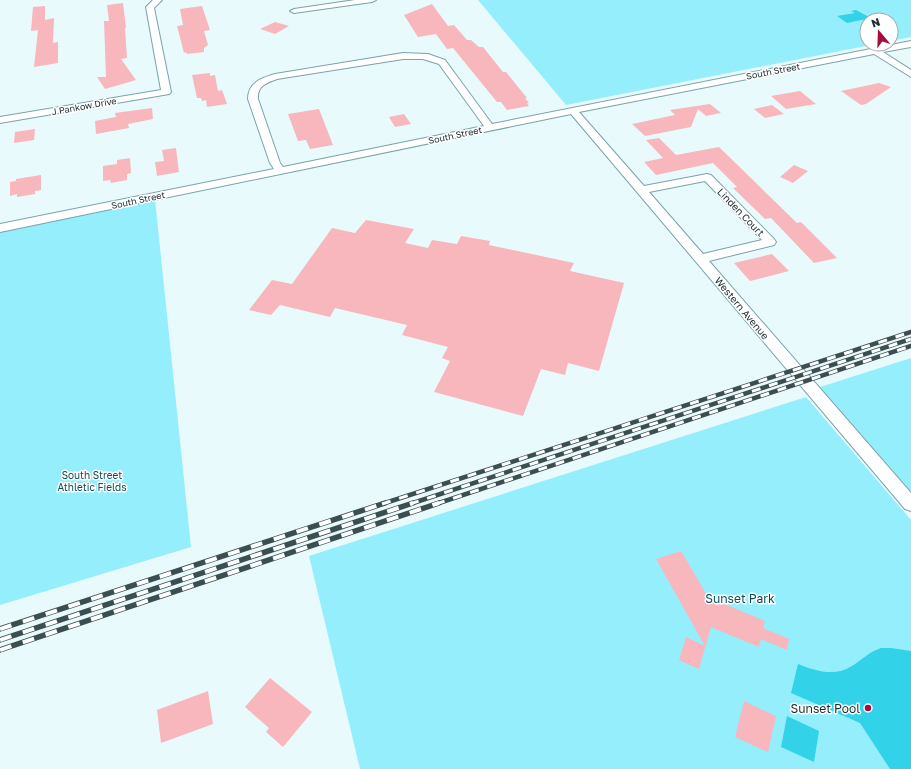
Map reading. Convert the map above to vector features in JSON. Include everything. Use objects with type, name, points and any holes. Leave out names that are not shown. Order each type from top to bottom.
[{"type":"street","name":"J Pankow Drive","points":[[0,120],[166,91],[150,7],[158,0]]},
{"type":"street","points":[[294,11],[372,0]]},
{"type":"street","name":"South Street","points":[[899,46],[911,44]]},
{"type":"street","name":"South Street","points":[[0,228],[871,52]]},
{"type":"street","points":[[878,52],[911,74]]},
{"type":"street","points":[[281,171],[275,163],[252,99],[252,92],[256,85],[262,81],[275,77],[403,56],[420,55],[432,57],[442,62],[490,128]]},
{"type":"street","name":"Western Avenue","points":[[573,111],[911,504]]},
{"type":"street","name":"Linden Court","points":[[642,190],[707,176],[770,242],[700,259]]},
{"type":"green space","points":[[478,0],[911,0],[911,37],[899,39],[899,12],[859,12],[859,47],[566,105]]},
{"type":"green space","name":"South Street Athletic Fields","points":[[155,199],[191,547],[0,605],[0,231]]},
{"type":"green space","points":[[911,358],[911,494],[817,388]]},
{"type":"green space","name":"Sunset Park","points":[[806,397],[911,520],[911,769],[360,769],[309,556]]},
{"type":"shaded area","points":[[856,10],[860,12],[859,20],[847,23],[837,16],[855,13],[851,11]]},
{"type":"shaded area","name":"Sunset Pool","points":[[881,648],[911,651],[911,769],[890,769],[860,723],[791,693],[798,664],[818,671],[839,671],[852,666],[869,654]]},
{"type":"shaded area","points":[[787,716],[819,731],[814,762],[781,747]]},
{"type":"building","points":[[123,3],[127,58],[121,59],[136,80],[105,89],[97,77],[106,77],[104,21],[109,21],[107,5]]},
{"type":"building","points":[[432,4],[448,26],[454,25],[467,40],[471,40],[479,47],[483,47],[527,98],[525,98],[529,103],[527,103],[529,106],[507,110],[501,102],[497,102],[453,48],[447,49],[436,34],[418,37],[404,15]]},
{"type":"building","points":[[45,6],[45,20],[54,18],[53,43],[58,42],[58,63],[34,67],[38,30],[31,31],[33,7]]},
{"type":"building","points":[[202,6],[210,30],[204,31],[208,45],[204,48],[204,52],[184,53],[177,26],[183,25],[180,9]]},
{"type":"building","points":[[275,22],[289,26],[275,34],[260,29]]},
{"type":"building","points":[[210,73],[210,76],[215,75],[218,91],[222,90],[227,104],[207,107],[206,100],[202,101],[201,98],[197,98],[192,75]]},
{"type":"building","points":[[879,83],[891,87],[866,104],[861,105],[841,91]]},
{"type":"building","points":[[800,91],[816,104],[786,109],[771,96]]},
{"type":"building","points":[[710,104],[721,113],[706,116],[698,109],[691,127],[645,136],[632,124],[675,115],[670,110]]},
{"type":"building","points":[[772,105],[784,114],[765,118],[754,109]]},
{"type":"building","points":[[152,108],[153,119],[128,124],[129,128],[96,134],[95,121],[116,117],[115,113]]},
{"type":"building","points":[[319,109],[333,145],[310,149],[306,140],[298,141],[288,114]]},
{"type":"building","points":[[404,114],[411,124],[395,127],[389,117]]},
{"type":"building","points":[[35,129],[34,140],[14,143],[15,132]]},
{"type":"building","points":[[659,138],[676,155],[719,147],[797,223],[801,222],[837,258],[814,263],[771,218],[765,219],[733,188],[737,187],[713,163],[656,175],[644,162],[663,158],[646,140]]},
{"type":"building","points":[[176,148],[179,172],[157,176],[155,162],[164,161],[162,150]]},
{"type":"building","points":[[130,158],[131,173],[127,174],[127,180],[111,183],[110,180],[103,181],[103,166],[117,164],[117,160]]},
{"type":"building","points":[[794,165],[808,171],[793,183],[780,177]]},
{"type":"building","points":[[41,175],[41,190],[35,191],[35,194],[17,197],[17,194],[10,196],[10,182],[16,181],[16,179]]},
{"type":"building","points":[[366,220],[414,229],[405,243],[428,248],[432,240],[457,244],[461,236],[490,241],[489,245],[574,263],[570,271],[624,283],[599,371],[568,363],[565,375],[541,369],[523,416],[434,392],[450,361],[442,358],[448,347],[402,335],[407,325],[335,308],[330,317],[280,305],[271,315],[249,310],[272,280],[292,284],[332,228],[355,233]]},
{"type":"building","points":[[772,254],[789,271],[750,281],[734,263]]},
{"type":"building","points":[[681,551],[708,597],[765,621],[763,628],[789,639],[787,650],[761,639],[759,647],[711,627],[699,669],[679,660],[686,637],[705,646],[656,559]]},
{"type":"building","points":[[270,678],[312,712],[283,747],[266,732],[269,728],[245,707]]},
{"type":"building","points":[[208,691],[213,724],[161,743],[157,710]]},
{"type":"building","points":[[744,701],[776,716],[768,752],[735,737]]},
{"type":"railway","points":[[382,504],[911,332]]},
{"type":"railway","points":[[410,504],[911,339]]},
{"type":"railway","points":[[438,503],[911,346]]},
{"type":"railway","points":[[0,629],[385,503]]},
{"type":"railway","points":[[0,640],[413,503]]},
{"type":"railway","points":[[0,650],[438,503]]},
{"type":"place","name":"Sunset Pool","points":[[868,708]]}]
